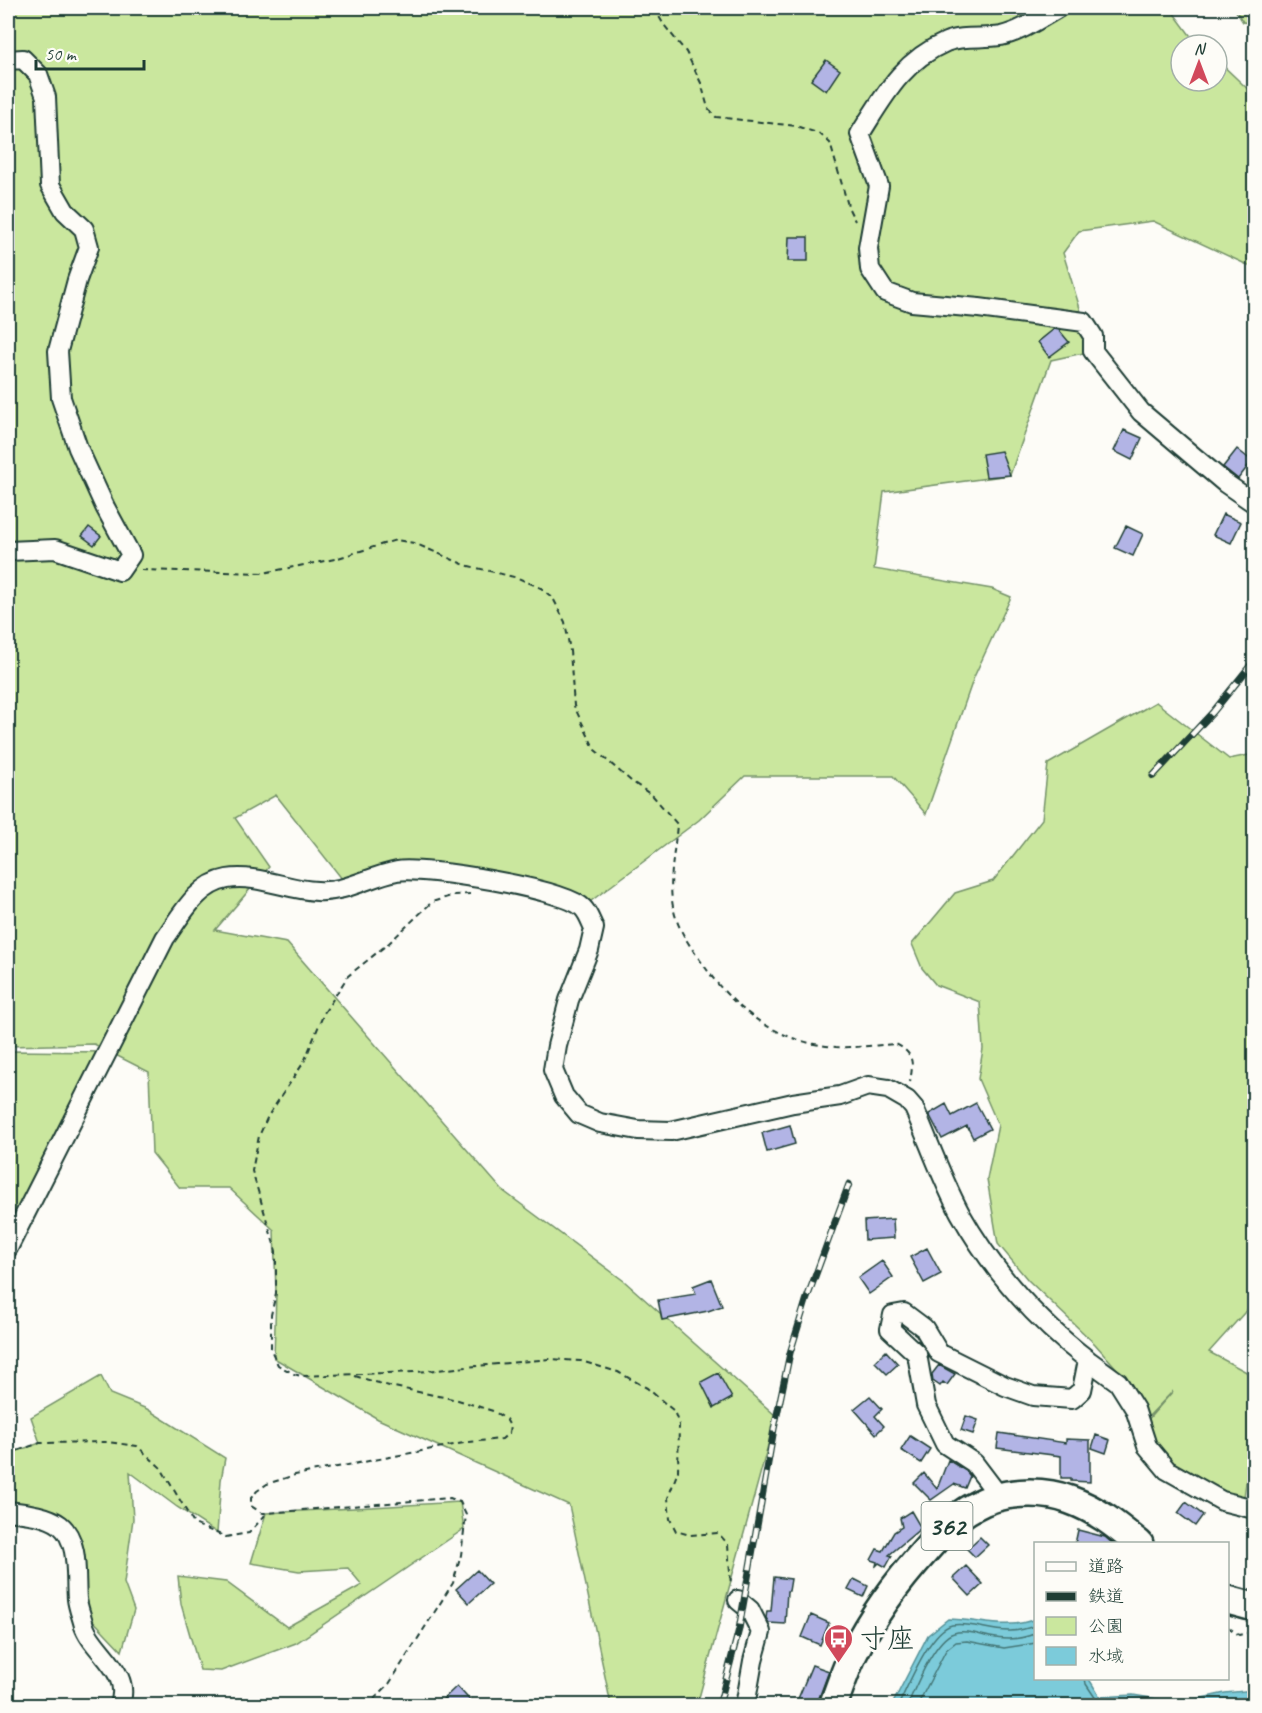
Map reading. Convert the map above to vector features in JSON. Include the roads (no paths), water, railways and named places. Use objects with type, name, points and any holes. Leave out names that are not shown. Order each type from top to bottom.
[{"type":"highway","name":"362","points":[[833,1706],[856,1647],[900,1578],[949,1523],[973,1506],[999,1496],[1035,1493],[1068,1498],[1100,1512],[1137,1542]]},
{"type":"highway","points":[[1229,1601],[1254,1607]]},
{"type":"street","points":[[1058,8],[1002,36],[948,41],[918,58],[897,76],[860,134],[879,186],[868,248],[870,269],[885,292],[912,302],[1084,322],[1093,336],[1093,351],[1141,412],[1224,483],[1254,503]]},
{"type":"street","points":[[8,60],[23,59],[38,74],[46,97],[50,185],[65,211],[84,229],[89,247],[77,280],[58,351],[61,398],[78,448],[130,555],[120,571],[55,549],[8,551]]},
{"type":"street","points":[[8,1248],[165,938],[192,900],[210,886],[226,879],[256,879],[316,891],[334,891],[398,871],[421,871],[545,891],[583,907],[594,928],[589,950],[569,1000],[553,1070],[564,1096],[579,1114],[600,1123],[638,1130],[671,1131],[793,1103],[840,1096],[868,1086],[888,1089],[907,1100],[914,1108],[959,1211],[982,1248],[1020,1297],[1060,1339],[1118,1382],[1135,1409],[1147,1446],[1167,1470],[1222,1501],[1254,1509]]},
{"type":"street","points":[[999,1496],[974,1463],[945,1444],[926,1405],[917,1354],[890,1329],[892,1315],[904,1313],[924,1328],[939,1353],[1005,1386],[1033,1396],[1072,1400],[1082,1390],[1088,1360]]},
{"type":"street","points":[[8,1511],[46,1518],[61,1526],[71,1541],[77,1602],[86,1631],[117,1671],[122,1687],[119,1706]]},
{"type":"street","points":[[738,1600],[750,1610],[761,1632],[753,1660],[745,1706]]},
{"type":"water","points":[[948,1619],[1003,1624],[1034,1619],[1034,1680],[1090,1680],[1100,1697],[1133,1695],[1163,1700],[1193,1700],[1254,1690],[1254,1705],[892,1705],[928,1635]]},
{"type":"railway","points":[[1153,776],[1213,712],[1254,661]]},
{"type":"railway","points":[[719,1706],[739,1629],[774,1429],[790,1353],[806,1301],[849,1184]]},
{"type":"place","name":"寸座","points":[[838,1664]]}]
